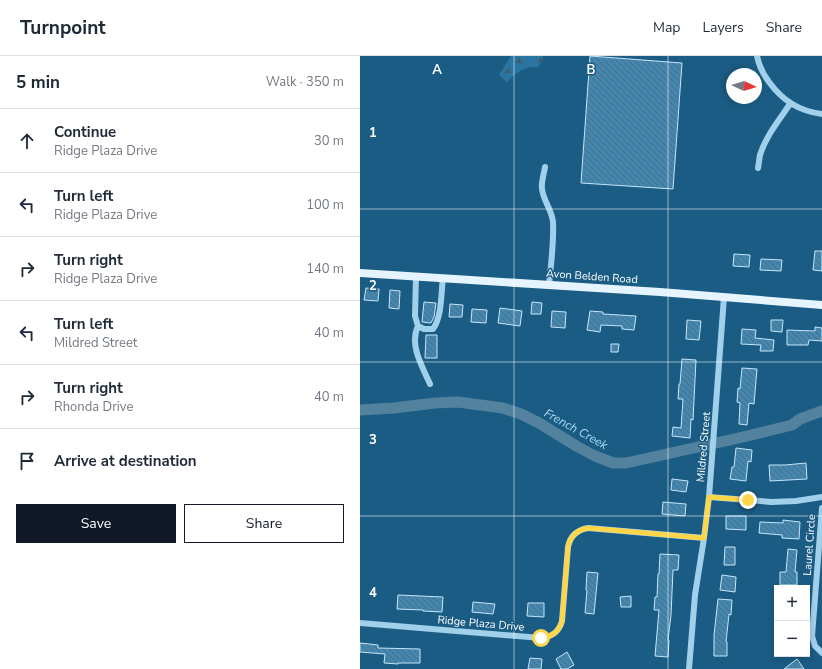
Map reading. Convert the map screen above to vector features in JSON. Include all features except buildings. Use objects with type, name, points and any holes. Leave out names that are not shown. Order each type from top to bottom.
[{"type":"main road","name":"Avon Belden Road","points":[[360,273],[549,284],[822,305]]},
{"type":"street","points":[[757,56],[762,71],[768,80],[779,94],[790,104],[822,114]]},
{"type":"street","points":[[758,168],[760,156],[765,144],[790,104]]},
{"type":"street","points":[[545,167],[542,180],[542,190],[553,220],[549,284]]},
{"type":"street","points":[[416,276],[415,316],[418,326],[415,332],[415,347],[430,384]]},
{"type":"street","points":[[418,326],[424,329],[433,329],[436,325],[439,318],[443,278]]},
{"type":"street","name":"Mildred Street","points":[[688,669],[695,595],[709,497],[724,297]]},
{"type":"street","points":[[709,497],[772,502],[796,501],[822,497]]},
{"type":"street","name":"Laurel Circle","points":[[822,508],[812,636],[815,646],[822,653]]},
{"type":"street","name":"Ridge Plaza Drive","points":[[360,623],[541,638],[549,637],[558,631],[561,626],[568,547],[572,537],[578,531],[588,528],[704,538]]},
{"type":"green space","points":[[511,56],[543,56],[543,60],[538,67],[521,70],[507,82],[499,75]]},
{"type":"waterway","name":"French Creek","points":[[360,410],[458,402],[503,408],[521,414],[539,423],[578,447],[613,463],[626,463],[784,427],[792,425],[800,419],[822,411]]},
{"type":"route","points":[[541,638],[549,637],[558,631],[561,626],[568,547],[572,537],[578,531],[588,528],[704,538],[709,497],[748,500]]}]
